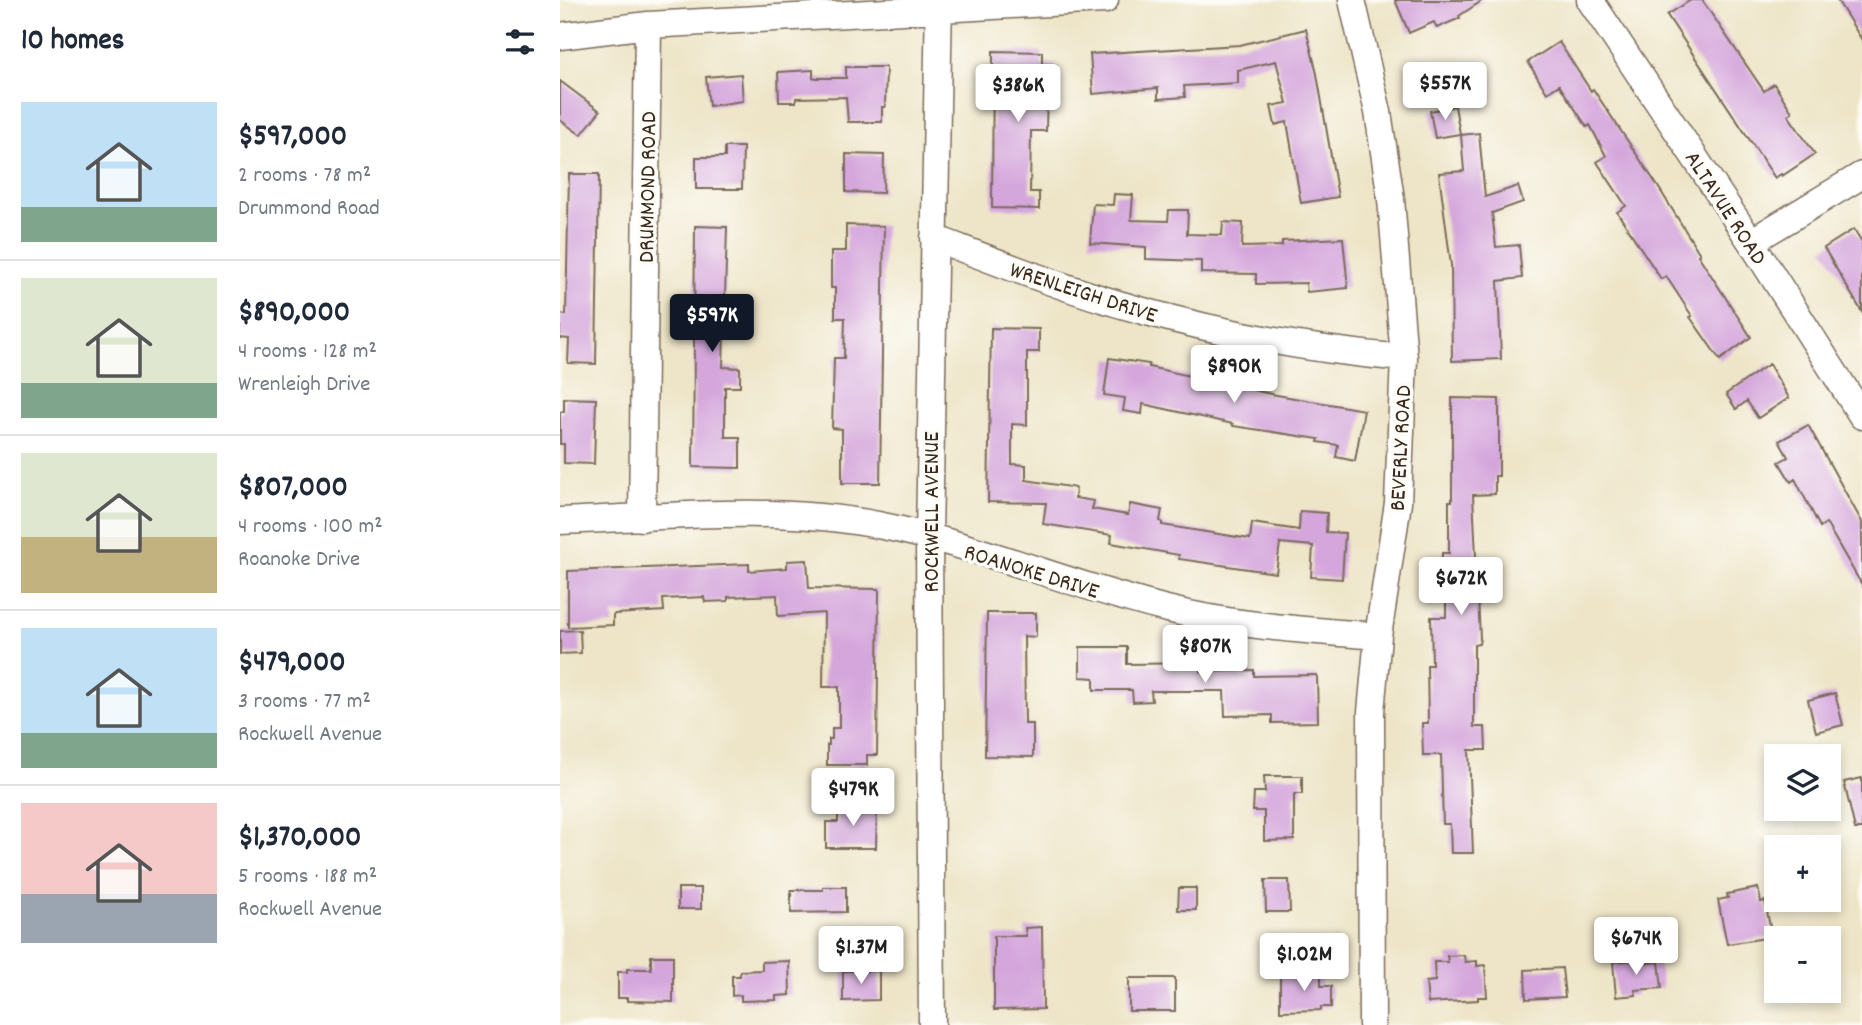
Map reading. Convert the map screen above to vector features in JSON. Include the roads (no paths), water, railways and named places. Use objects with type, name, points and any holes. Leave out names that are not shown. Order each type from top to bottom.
[{"type":"street","points":[[560,36],[648,24],[939,5],[1105,0]]},
{"type":"street","name":"BEVERLY ROAD","points":[[1352,0],[1378,112],[1400,293],[1404,358],[1398,503],[1378,636],[1371,712],[1372,1025]]},
{"type":"street","name":"ALTAVUE ROAD","points":[[1590,0],[1751,242],[1862,416]]},
{"type":"street","name":"ROCKWELL AVENUE","points":[[932,1025],[929,537],[939,5]]},
{"type":"street","name":"DRUMMOND ROAD","points":[[642,518],[648,24]]},
{"type":"street","points":[[1751,242],[1862,175]]},
{"type":"street","name":"WRENLEIGH DRIVE","points":[[934,238],[1051,282],[1182,321],[1347,353],[1404,358]]},
{"type":"street","name":"ROANOKE DRIVE","points":[[560,522],[794,515],[876,525],[929,537],[1165,609],[1274,628],[1378,636]]}]
